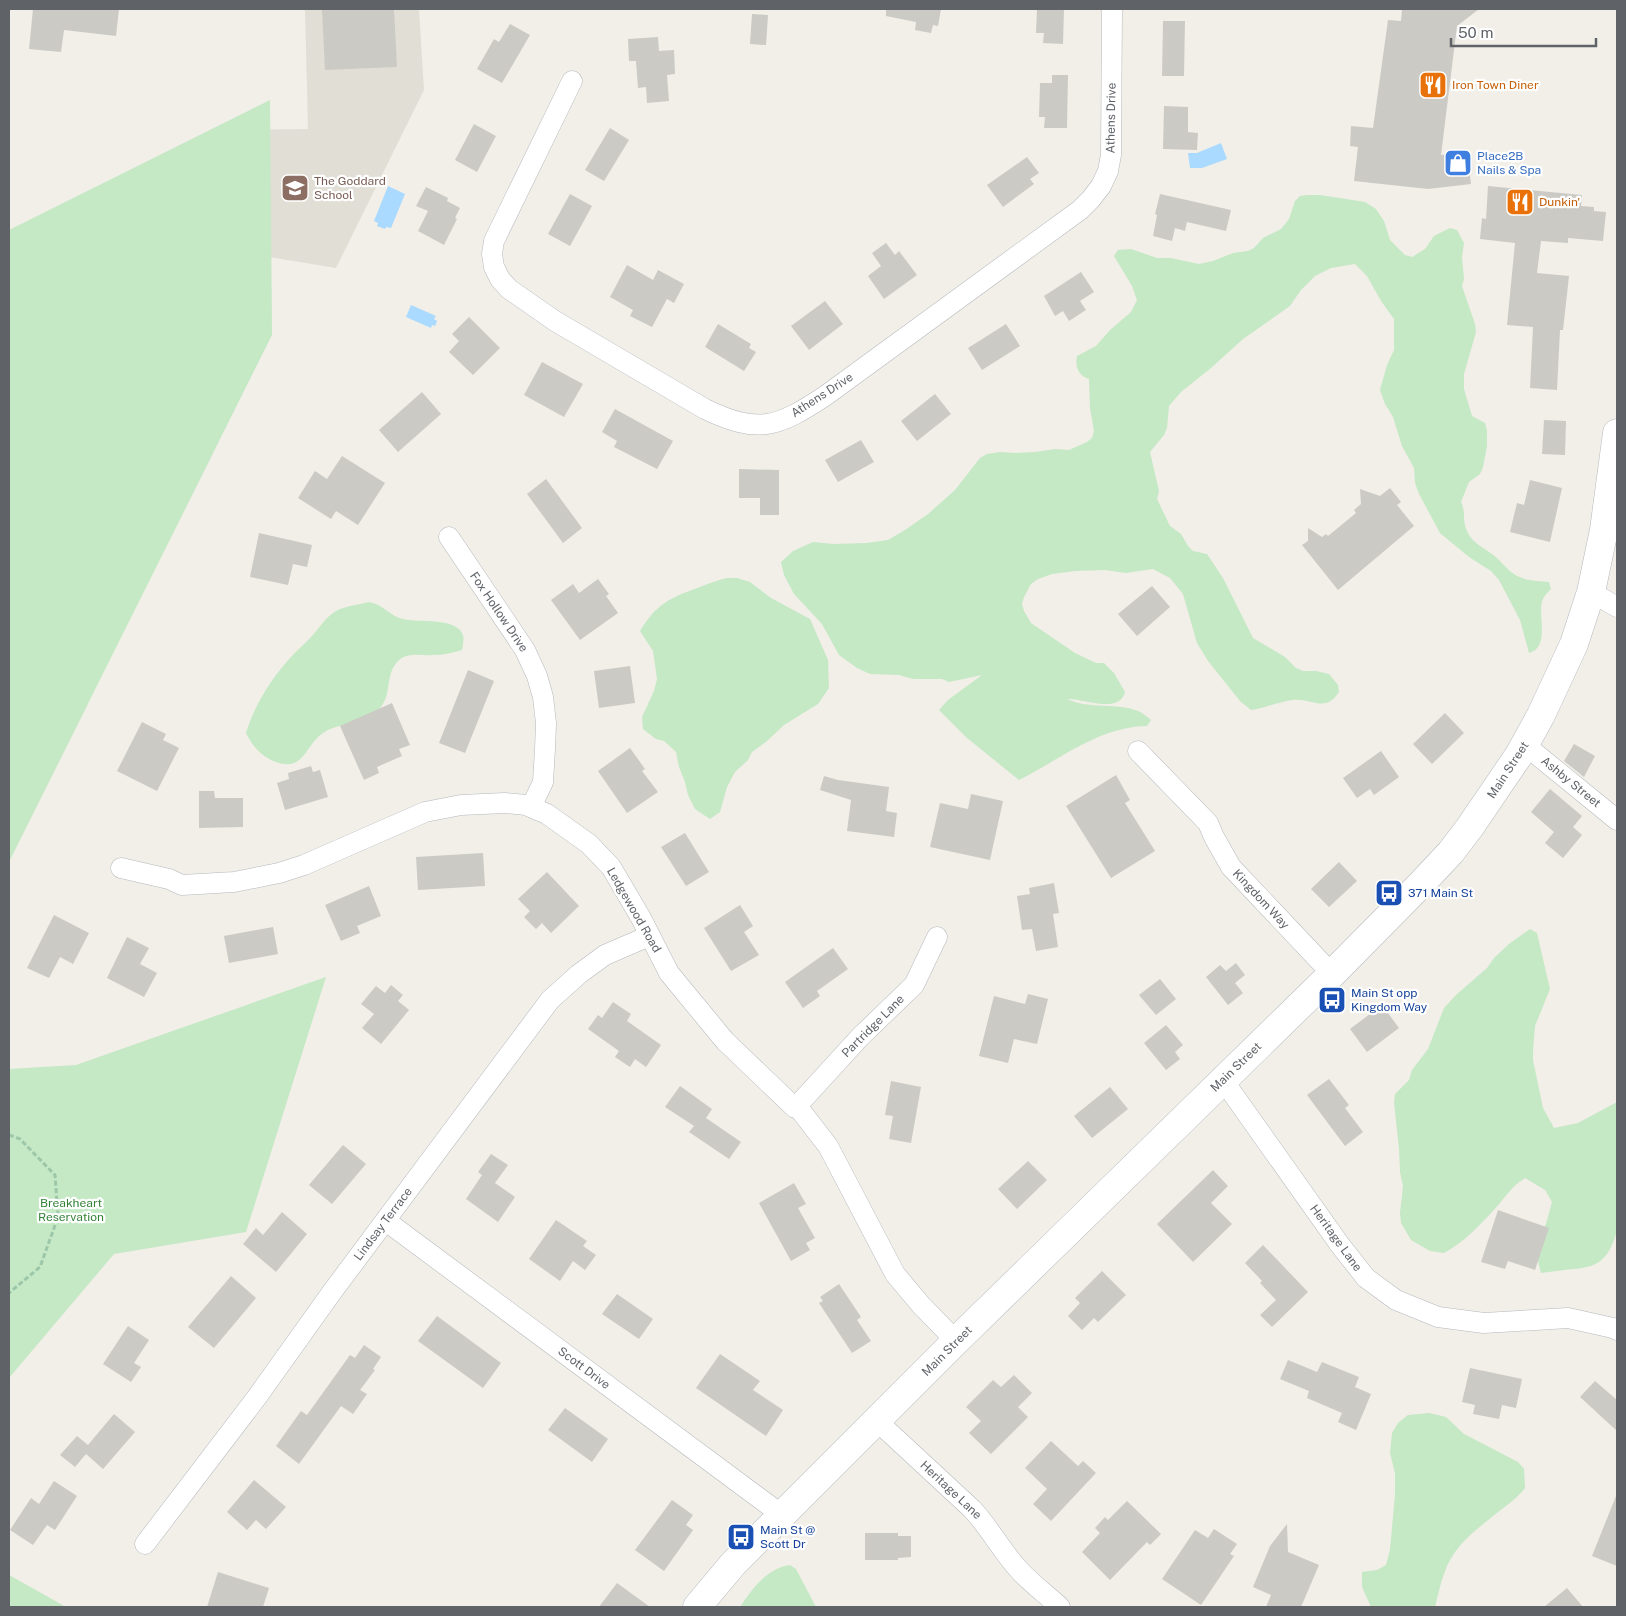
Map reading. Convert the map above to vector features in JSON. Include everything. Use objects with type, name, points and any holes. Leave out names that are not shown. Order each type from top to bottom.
[{"type":"main road","name":"Main Street","points":[[697,1607],[733,1564],[956,1341],[1332,974],[1451,852],[1525,745],[1574,644],[1591,592],[1604,530],[1617,433]]},
{"type":"street","name":"Athens Drive","points":[[572,81],[494,241],[493,261],[500,279],[515,293],[555,321],[705,409],[723,418],[742,423],[759,425],[777,423],[798,414],[826,396],[1080,210],[1092,199],[1105,178],[1111,155],[1112,9]]},
{"type":"street","name":"Fox Hollow Drive","points":[[449,537],[525,650],[537,676],[543,697],[546,723],[545,749],[543,782],[531,807]]},
{"type":"street","points":[[1591,592],[1617,608]]},
{"type":"street","name":"Ashby Street","points":[[1525,745],[1617,820]]},
{"type":"street","name":"Kingdom Way","points":[[1138,752],[1208,823],[1230,867],[1332,974]]},
{"type":"street","name":"Ledgewood Road","points":[[121,868],[169,879],[182,884],[234,882],[279,873],[304,865],[425,812],[461,805],[505,803],[526,805],[547,814],[589,844],[605,861],[633,904],[668,973],[712,1026],[751,1067],[795,1108],[797,1106],[828,1146],[895,1274],[956,1341]]},
{"type":"street","name":"Lindsay Terrace","points":[[145,1544],[257,1397],[550,1000],[605,955],[649,936]]},
{"type":"street","name":"Partridge Lane","points":[[797,1106],[860,1037],[914,985],[937,937]]},
{"type":"street","name":"Heritage Lane","points":[[1223,1080],[1340,1246],[1366,1278],[1396,1300],[1438,1316],[1484,1323],[1568,1318],[1617,1330]]},
{"type":"street","name":"Scott Drive","points":[[386,1221],[782,1515]]},
{"type":"street","name":"Heritage Lane","points":[[877,1421],[972,1508],[986,1523],[995,1539],[1019,1570],[1060,1607]]},
{"type":"path","points":[[9,1135],[20,1139],[55,1175],[58,1217],[40,1267],[9,1293]]},
{"type":"shaded area","name":"The Goddard School","points":[[305,9],[419,9],[424,90],[336,268],[208,247],[222,130],[308,129]]},
{"type":"green space","points":[[270,100],[272,335],[9,862],[9,230]]},
{"type":"green space","points":[[1320,195],[1365,202],[1376,209],[1384,221],[1390,240],[1405,255],[1412,257],[1425,249],[1434,236],[1450,228],[1457,230],[1464,243],[1462,257],[1464,279],[1462,286],[1476,332],[1464,374],[1464,389],[1472,416],[1485,423],[1487,446],[1480,474],[1469,482],[1461,502],[1467,531],[1473,540],[1515,575],[1528,580],[1549,582],[1551,589],[1544,597],[1541,608],[1541,638],[1535,650],[1529,653],[1520,620],[1499,580],[1491,571],[1469,557],[1440,533],[1419,494],[1415,483],[1414,468],[1402,446],[1393,417],[1385,404],[1380,390],[1387,365],[1394,350],[1394,319],[1367,276],[1355,264],[1331,268],[1315,276],[1301,290],[1290,306],[1243,339],[1181,392],[1169,406],[1167,428],[1164,435],[1150,452],[1159,491],[1157,499],[1170,526],[1181,534],[1193,551],[1207,554],[1223,578],[1253,638],[1285,657],[1296,668],[1303,671],[1329,674],[1338,685],[1339,692],[1334,699],[1323,703],[1292,700],[1251,710],[1240,701],[1208,661],[1197,643],[1183,594],[1170,578],[1153,569],[1126,573],[1105,570],[1075,571],[1052,574],[1038,579],[1031,584],[1022,604],[1031,623],[1075,653],[1096,663],[1104,663],[1114,673],[1125,692],[1116,703],[1108,704],[1067,699],[1085,704],[1129,708],[1140,712],[1151,720],[1147,726],[1112,732],[1096,738],[1019,780],[967,738],[939,710],[948,700],[982,675],[949,682],[942,679],[913,679],[899,675],[870,674],[857,668],[839,655],[822,624],[794,594],[784,575],[781,562],[793,551],[813,542],[833,544],[888,540],[928,514],[955,490],[980,458],[987,454],[1035,452],[1055,449],[1069,450],[1087,442],[1092,438],[1094,431],[1090,408],[1089,379],[1078,370],[1076,364],[1077,356],[1096,346],[1110,330],[1131,312],[1137,300],[1132,286],[1114,256],[1118,250],[1131,249],[1157,258],[1171,258],[1199,264],[1233,253],[1248,251],[1254,248],[1263,238],[1281,229],[1289,219],[1295,201],[1300,196]]},
{"type":"green space","points":[[727,578],[737,578],[750,582],[771,598],[810,619],[828,660],[829,688],[818,704],[784,725],[752,752],[748,760],[735,772],[727,787],[720,812],[710,819],[695,809],[688,795],[676,752],[664,741],[656,739],[643,729],[642,717],[654,691],[657,679],[653,651],[640,631],[653,613],[667,601]]},
{"type":"green space","points":[[369,602],[374,603],[398,618],[453,625],[463,635],[462,650],[444,654],[411,655],[399,660],[394,665],[384,702],[375,712],[362,719],[328,730],[320,735],[304,756],[292,764],[283,764],[267,758],[256,749],[246,733],[254,712],[270,683],[291,657],[332,614],[343,608]]},
{"type":"green space","points":[[1530,929],[1537,933],[1550,989],[1535,1026],[1533,1051],[1533,1060],[1543,1108],[1554,1128],[1578,1123],[1617,1102],[1617,1230],[1611,1247],[1602,1259],[1590,1266],[1541,1273],[1538,1261],[1540,1235],[1546,1224],[1552,1202],[1545,1190],[1525,1178],[1511,1189],[1494,1210],[1460,1243],[1444,1253],[1430,1251],[1411,1240],[1401,1223],[1400,1213],[1403,1186],[1394,1102],[1395,1094],[1409,1080],[1412,1070],[1428,1049],[1444,1008],[1487,968],[1494,958],[1509,944]]},
{"type":"green space","name":"Breakheart Reservation","points":[[326,977],[246,1232],[114,1254],[9,1378],[9,1069],[76,1065]]},
{"type":"green space","points":[[1429,1413],[1446,1417],[1464,1434],[1518,1462],[1524,1469],[1525,1488],[1458,1548],[1452,1556],[1441,1582],[1435,1607],[1371,1607],[1362,1587],[1362,1572],[1377,1570],[1386,1565],[1390,1550],[1395,1494],[1395,1473],[1390,1453],[1392,1433],[1398,1423],[1408,1415]]},
{"type":"green space","points":[[790,1565],[796,1569],[816,1607],[740,1607],[761,1580],[774,1570]]},
{"type":"green space","points":[[9,1575],[66,1607],[9,1607]]},
{"type":"water","points":[[1221,143],[1227,159],[1202,168],[1190,168],[1188,153],[1197,153]]},
{"type":"water","points":[[388,186],[405,194],[391,228],[386,227],[385,229],[377,226],[378,223],[374,221]]},
{"type":"water","points":[[411,305],[436,316],[434,319],[437,321],[435,326],[432,325],[431,328],[406,317]]},
{"type":"building","points":[[33,9],[119,9],[116,36],[64,30],[61,52],[29,49]]},
{"type":"building","points":[[322,9],[394,9],[397,67],[325,70]]},
{"type":"building","points":[[886,9],[941,9],[938,26],[933,25],[931,33],[915,30],[916,22],[886,16]]},
{"type":"building","points":[[1037,9],[1064,9],[1063,44],[1043,43],[1044,33],[1036,33]]},
{"type":"building","points":[[1402,9],[1479,9],[1457,26],[1441,155],[1467,152],[1471,184],[1428,189],[1354,181],[1358,147],[1350,146],[1351,126],[1373,128],[1388,20],[1401,21]]},
{"type":"building","points":[[752,14],[768,15],[766,45],[750,44]]},
{"type":"building","points":[[1163,21],[1185,21],[1184,76],[1162,76]]},
{"type":"building","points":[[510,24],[530,35],[502,83],[477,69],[494,39],[499,42]]},
{"type":"building","points":[[658,37],[659,51],[674,50],[675,74],[667,75],[669,101],[647,103],[646,87],[638,88],[636,61],[629,61],[628,39]]},
{"type":"building","points":[[1052,75],[1068,75],[1067,128],[1044,128],[1045,117],[1039,117],[1040,83],[1052,83]]},
{"type":"building","points":[[1164,106],[1188,107],[1188,132],[1198,133],[1197,150],[1163,149]]},
{"type":"building","points":[[474,124],[496,136],[477,172],[455,160]]},
{"type":"building","points":[[610,128],[629,140],[604,181],[585,170]]},
{"type":"building","points":[[1027,157],[1039,173],[1030,179],[1034,184],[1003,207],[987,185]]},
{"type":"building","points":[[1488,186],[1582,195],[1581,206],[1594,207],[1594,211],[1606,212],[1603,241],[1568,238],[1568,243],[1541,241],[1537,273],[1569,276],[1563,330],[1560,330],[1557,390],[1530,388],[1533,327],[1507,325],[1515,243],[1480,239],[1482,218],[1486,219]]},
{"type":"building","points":[[426,187],[448,198],[447,201],[460,208],[455,218],[457,219],[444,245],[418,231],[428,211],[416,206]]},
{"type":"building","points":[[570,194],[592,206],[570,246],[548,234]]},
{"type":"building","points":[[1160,194],[1231,210],[1226,231],[1187,222],[1185,231],[1175,228],[1172,241],[1153,236],[1157,215],[1155,214]]},
{"type":"building","points":[[886,243],[895,255],[899,251],[917,275],[884,299],[868,276],[881,266],[872,253]]},
{"type":"building","points":[[627,265],[653,280],[658,270],[684,284],[674,303],[667,299],[652,327],[630,316],[633,310],[610,297]]},
{"type":"building","points":[[1081,272],[1094,292],[1080,301],[1086,310],[1069,321],[1063,311],[1055,316],[1044,296]]},
{"type":"building","points":[[825,301],[843,324],[809,350],[791,326]]},
{"type":"building","points":[[469,317],[500,348],[473,375],[449,352],[459,341],[452,334]]},
{"type":"building","points":[[718,324],[751,344],[749,348],[756,352],[744,371],[705,347]]},
{"type":"building","points":[[1006,324],[1020,346],[982,370],[968,348]]},
{"type":"building","points":[[542,362],[583,384],[564,417],[524,395]]},
{"type":"building","points":[[422,392],[441,414],[398,452],[379,430]]},
{"type":"building","points":[[935,394],[951,414],[917,441],[901,421]]},
{"type":"building","points":[[615,409],[673,441],[657,469],[614,447],[617,441],[602,432]]},
{"type":"building","points":[[1544,420],[1566,421],[1565,455],[1542,454]]},
{"type":"building","points":[[861,440],[874,462],[838,482],[825,460]]},
{"type":"building","points":[[342,456],[385,483],[358,525],[336,511],[331,519],[298,498],[315,471],[327,479]]},
{"type":"building","points":[[739,469],[779,470],[779,515],[760,515],[760,498],[739,498]]},
{"type":"building","points":[[546,479],[582,528],[563,543],[527,494]]},
{"type":"building","points":[[1530,480],[1562,488],[1550,542],[1510,532],[1517,503],[1524,505]]},
{"type":"building","points":[[1390,488],[1401,502],[1397,505],[1414,526],[1338,590],[1302,545],[1308,541],[1308,528],[1322,537],[1326,534],[1328,536],[1356,513],[1354,510],[1361,504],[1360,489],[1380,496]]},
{"type":"building","points":[[259,533],[312,545],[307,567],[293,564],[288,585],[250,577]]},
{"type":"building","points":[[598,579],[609,594],[606,596],[618,613],[580,640],[551,600],[573,584],[579,593]]},
{"type":"building","points":[[1152,586],[1170,607],[1137,636],[1118,614]]},
{"type":"building","points":[[630,666],[635,703],[599,708],[594,671]]},
{"type":"building","points":[[468,670],[494,681],[465,753],[439,743]]},
{"type":"building","points":[[392,703],[410,745],[399,749],[402,756],[377,767],[379,773],[364,780],[340,726]]},
{"type":"building","points":[[1445,713],[1464,733],[1432,764],[1413,744]]},
{"type":"building","points":[[142,722],[166,734],[163,740],[179,748],[157,791],[117,771]]},
{"type":"building","points":[[1574,744],[1595,756],[1584,777],[1564,761]]},
{"type":"building","points":[[630,748],[645,769],[642,771],[658,792],[627,813],[598,771]]},
{"type":"building","points":[[1381,751],[1399,777],[1374,795],[1370,789],[1357,798],[1343,778]]},
{"type":"building","points":[[311,766],[313,772],[320,770],[328,797],[285,810],[277,783],[289,779],[288,773]]},
{"type":"building","points":[[1116,775],[1130,800],[1125,803],[1155,851],[1111,878],[1066,806]]},
{"type":"building","points":[[824,776],[838,780],[889,787],[886,811],[897,813],[894,837],[847,831],[851,800],[820,790]]},
{"type":"building","points":[[1550,789],[1582,816],[1573,827],[1582,835],[1563,858],[1545,843],[1554,832],[1531,812]]},
{"type":"building","points":[[199,791],[214,791],[215,798],[243,798],[243,827],[199,828]]},
{"type":"building","points":[[971,794],[1003,801],[990,860],[930,847],[940,803],[968,809]]},
{"type":"building","points":[[685,833],[709,872],[686,886],[661,847]]},
{"type":"building","points":[[483,853],[485,886],[418,890],[416,857]]},
{"type":"building","points":[[1339,862],[1357,881],[1329,907],[1311,889]]},
{"type":"building","points":[[547,872],[579,906],[551,933],[542,923],[536,929],[524,917],[530,911],[518,899]]},
{"type":"building","points":[[1054,883],[1059,913],[1053,914],[1058,947],[1036,951],[1032,929],[1022,930],[1017,896],[1030,894],[1029,888]]},
{"type":"building","points":[[369,886],[381,916],[357,926],[360,933],[341,941],[325,905]]},
{"type":"building","points":[[740,905],[753,926],[744,932],[759,955],[731,971],[704,928]]},
{"type":"building","points":[[54,915],[89,933],[73,964],[60,957],[49,978],[27,968]]},
{"type":"building","points":[[273,927],[278,954],[229,963],[224,936]]},
{"type":"building","points":[[127,937],[149,948],[140,964],[157,973],[144,997],[107,978]]},
{"type":"building","points":[[833,948],[848,969],[817,991],[820,996],[803,1008],[785,982]]},
{"type":"building","points":[[1236,963],[1245,975],[1235,983],[1243,993],[1228,1005],[1206,977],[1220,965],[1226,971]]},
{"type":"building","points":[[1160,979],[1176,999],[1156,1015],[1139,995]]},
{"type":"building","points":[[391,985],[403,995],[398,1001],[409,1010],[381,1044],[362,1028],[374,1014],[361,1004],[376,986],[385,993]]},
{"type":"building","points":[[1028,994],[1048,999],[1037,1044],[1014,1039],[1008,1063],[979,1056],[994,996],[1025,1004]]},
{"type":"building","points":[[613,1002],[631,1014],[627,1021],[661,1045],[646,1067],[635,1059],[630,1067],[615,1057],[619,1051],[588,1029],[598,1015],[602,1018]]},
{"type":"building","points":[[1382,1005],[1399,1028],[1367,1052],[1350,1029]]},
{"type":"building","points":[[1166,1025],[1183,1045],[1175,1052],[1180,1059],[1166,1070],[1144,1043]]},
{"type":"building","points":[[1329,1079],[1349,1105],[1345,1108],[1363,1132],[1345,1146],[1307,1095]]},
{"type":"building","points":[[891,1081],[921,1087],[911,1143],[889,1139],[893,1116],[885,1115]]},
{"type":"building","points":[[680,1086],[712,1109],[706,1118],[741,1142],[729,1159],[689,1132],[694,1126],[665,1107]]},
{"type":"building","points":[[1110,1087],[1128,1109],[1092,1138],[1074,1116]]},
{"type":"building","points":[[343,1145],[366,1164],[332,1204],[309,1185]]},
{"type":"building","points":[[491,1154],[508,1165],[495,1183],[515,1197],[498,1222],[466,1199],[482,1175],[478,1172]]},
{"type":"building","points":[[1028,1161],[1047,1180],[1017,1209],[998,1189]]},
{"type":"building","points":[[1213,1170],[1228,1186],[1211,1203],[1232,1224],[1193,1262],[1157,1224]]},
{"type":"building","points":[[794,1183],[806,1204],[798,1208],[815,1238],[806,1243],[810,1250],[791,1261],[759,1203]]},
{"type":"building","points":[[1498,1210],[1549,1228],[1535,1270],[1508,1261],[1505,1269],[1481,1262]]},
{"type":"building","points":[[282,1212],[307,1234],[276,1272],[243,1244],[256,1228],[263,1235]]},
{"type":"building","points":[[556,1220],[587,1241],[583,1246],[596,1255],[585,1270],[573,1261],[560,1281],[529,1259]]},
{"type":"building","points":[[1263,1245],[1308,1292],[1272,1327],[1260,1315],[1276,1300],[1245,1263]]},
{"type":"building","points":[[1102,1271],[1126,1295],[1098,1322],[1094,1318],[1082,1330],[1068,1316],[1080,1303],[1075,1298]]},
{"type":"building","points":[[231,1276],[256,1298],[214,1348],[188,1327]]},
{"type":"building","points":[[839,1284],[861,1317],[857,1320],[871,1341],[852,1353],[819,1303],[823,1301],[820,1297]]},
{"type":"building","points":[[617,1294],[653,1319],[639,1339],[602,1314]]},
{"type":"building","points":[[437,1316],[501,1363],[483,1388],[418,1341]]},
{"type":"building","points":[[128,1326],[149,1340],[134,1363],[141,1367],[131,1382],[103,1364]]},
{"type":"building","points":[[364,1345],[381,1357],[373,1369],[375,1370],[360,1390],[367,1394],[353,1414],[341,1406],[299,1464],[276,1446],[301,1411],[307,1415],[350,1355],[355,1358]]},
{"type":"building","points":[[720,1354],[760,1381],[753,1390],[783,1410],[766,1436],[696,1388]]},
{"type":"building","points":[[1288,1360],[1317,1372],[1322,1362],[1359,1377],[1355,1387],[1371,1394],[1356,1430],[1338,1422],[1342,1413],[1307,1398],[1309,1391],[1280,1379]]},
{"type":"building","points":[[1470,1368],[1522,1379],[1516,1408],[1502,1405],[1499,1419],[1473,1414],[1475,1405],[1462,1402]]},
{"type":"building","points":[[1014,1375],[1032,1393],[1018,1407],[1028,1417],[991,1454],[969,1433],[981,1421],[966,1407],[993,1380],[1001,1387]]},
{"type":"building","points":[[1595,1381],[1617,1400],[1617,1431],[1580,1397]]},
{"type":"building","points":[[565,1408],[608,1439],[592,1462],[548,1430]]},
{"type":"building","points":[[114,1414],[135,1432],[103,1469],[86,1454],[75,1467],[60,1455],[77,1436],[88,1445]]},
{"type":"building","points":[[1051,1441],[1078,1466],[1083,1461],[1096,1473],[1051,1521],[1033,1504],[1047,1489],[1025,1468]]},
{"type":"building","points":[[254,1480],[286,1507],[266,1529],[256,1520],[247,1530],[227,1512]]},
{"type":"building","points":[[54,1481],[77,1496],[55,1530],[47,1525],[33,1545],[10,1530],[31,1498],[39,1504]]},
{"type":"building","points":[[1617,1496],[1617,1566],[1592,1556]]},
{"type":"building","points":[[672,1500],[693,1515],[686,1525],[693,1530],[664,1571],[635,1550]]},
{"type":"building","points":[[1127,1501],[1161,1534],[1150,1545],[1147,1542],[1110,1580],[1082,1552],[1100,1533],[1095,1528],[1105,1517],[1108,1520]]},
{"type":"building","points":[[1287,1524],[1288,1552],[1319,1565],[1301,1607],[1266,1607],[1271,1595],[1253,1587],[1270,1546]]},
{"type":"building","points":[[1214,1529],[1237,1544],[1230,1554],[1234,1556],[1201,1605],[1162,1579],[1195,1530],[1208,1538]]},
{"type":"building","points":[[865,1533],[898,1533],[898,1536],[911,1536],[911,1557],[898,1558],[898,1560],[865,1560]]},
{"type":"building","points":[[218,1572],[269,1588],[263,1607],[207,1607]]},
{"type":"building","points":[[617,1583],[650,1607],[599,1607]]},
{"type":"building","points":[[1567,1588],[1583,1607],[1544,1607]]},
{"type":"place","name":"Iron Town Diner","points":[[1433,85]]},
{"type":"place","name":"Place2B Nails & Spa","points":[[1458,163]]},
{"type":"place","name":"The Goddard School","points":[[295,188]]},
{"type":"place","name":"Dunkin'","points":[[1520,202]]},
{"type":"place","name":"371 Main St","points":[[1389,893]]},
{"type":"place","name":"Main St opp Kingdom Way","points":[[1332,1000]]},
{"type":"place","name":"Main St @ Scott Dr","points":[[741,1537]]}]
